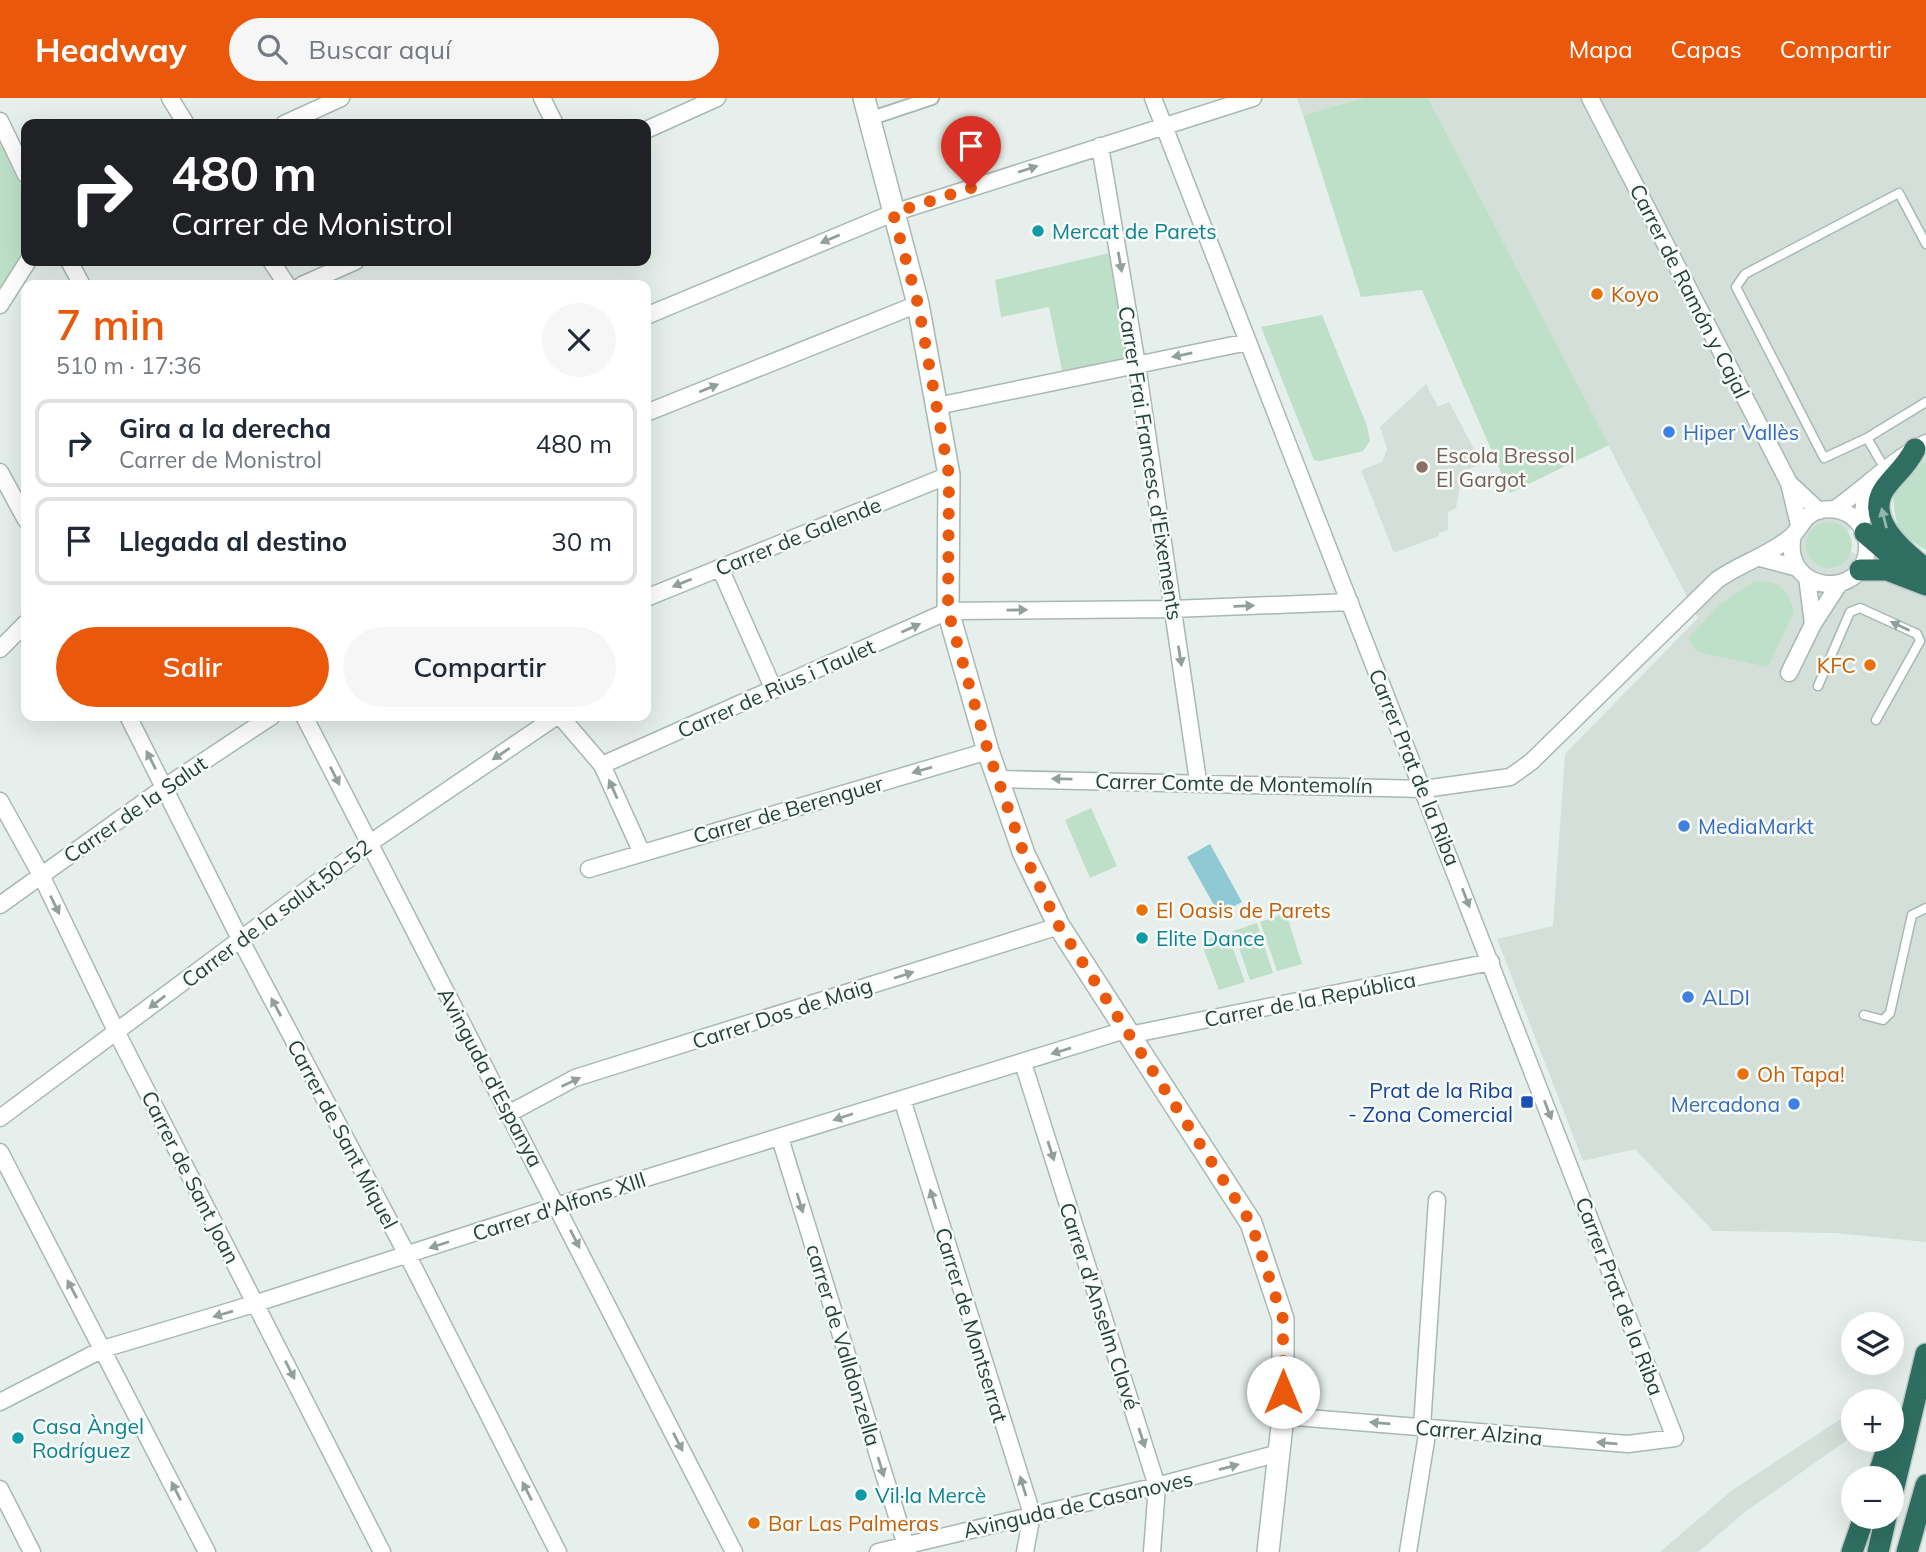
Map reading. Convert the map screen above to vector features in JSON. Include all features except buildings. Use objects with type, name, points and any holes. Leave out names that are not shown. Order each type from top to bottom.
[{"type":"highway","points":[[1920,446],[1906,467],[1883,490],[1881,506],[1887,532],[1898,546],[1926,570]]},
{"type":"highway","points":[[1863,529],[1893,557],[1926,570]]},
{"type":"highway","points":[[1860,570],[1887,570],[1926,585]]},
{"type":"highway","points":[[1904,1392],[1913,1361],[1926,1334]]},
{"type":"highway","points":[[1899,1466],[1926,1354]]},
{"type":"highway","points":[[1908,1552],[1926,1485]]},
{"type":"highway","points":[[1852,1552],[1860,1529]]},
{"type":"highway","points":[[1878,1552],[1883,1529]]},
{"type":"street","points":[[170,98],[183,119]]},
{"type":"street","points":[[295,119],[341,98]]},
{"type":"street","points":[[542,98],[552,119]]},
{"type":"street","points":[[651,128],[717,98]]},
{"type":"street","points":[[932,98],[867,108],[918,304],[949,475],[948,611],[988,751],[1024,854],[1059,926],[1251,1223],[1283,1319],[1283,1416],[1268,1552]]},
{"type":"street","name":"Carrer Prat de la Riba","points":[[1153,98],[1675,1438]]},
{"type":"street","points":[[651,314],[893,213],[1253,98]]},
{"type":"street","name":"Carrer de Ramón y Cajal","points":[[1590,98],[1789,484],[1796,530]]},
{"type":"street","points":[[0,121],[21,165]]},
{"type":"street","name":"Carrer Frai Francesc d'Eixements","points":[[1100,146],[1137,365],[1198,781]]},
{"type":"street","points":[[0,305],[25,266]]},
{"type":"street","points":[[313,280],[345,266]]},
{"type":"street","points":[[651,411],[918,304]]},
{"type":"street","points":[[937,406],[1248,342]]},
{"type":"street","points":[[1813,624],[1802,573],[1792,549],[1796,530],[1867,486],[1885,468],[1920,446]]},
{"type":"street","points":[[0,471],[21,511]]},
{"type":"street","name":"Carrer de Galende","points":[[651,595],[949,475]]},
{"type":"street","name":"Carrer de Ramón y Cajal","points":[[1789,484],[1827,510]]},
{"type":"street","points":[[1789,673],[1813,624],[1839,584],[1860,570],[1867,556],[1863,529],[1867,486]]},
{"type":"street","points":[[1827,510],[1849,514],[1863,529]]},
{"type":"street","name":"Carrer Comte de Montemolín","points":[[1000,779],[1198,781],[1424,789],[1510,777],[1531,762],[1717,580],[1731,570],[1760,558],[1796,530]]},
{"type":"street","points":[[1760,558],[1802,573],[1819,583],[1839,584]]},
{"type":"street","points":[[720,568],[774,690]]},
{"type":"street","points":[[948,611],[1172,609],[1350,602]]},
{"type":"street","name":"Carrer de Rius i Taulet","points":[[603,765],[948,611]]},
{"type":"street","points":[[0,649],[21,628]]},
{"type":"street","name":"Carrer de Sant Miquel","points":[[131,721],[239,937],[407,1255],[558,1552]]},
{"type":"street","name":"Carrer de la Salut","points":[[0,905],[165,787],[264,721]]},
{"type":"street","name":"Avinguda d'Espanya","points":[[307,721],[559,1206],[734,1552]]},
{"type":"street","name":"Carrer de la salut,50-52","points":[[0,1118],[117,1033],[239,937],[370,843],[552,721]]},
{"type":"street","points":[[563,721],[603,765],[641,851]]},
{"type":"street","name":"Carrer de Berenguer","points":[[589,869],[641,851],[988,751]]},
{"type":"street","name":"Carrer de Sant Joan","points":[[0,801],[41,875],[117,1033],[382,1552]]},
{"type":"street","name":"Carrer Dos de Maig","points":[[510,1113],[575,1079],[1059,926]]},
{"type":"street","name":"Carrer de la República","points":[[1127,1032],[1491,962]]},
{"type":"street","name":"Carrer d'Alfons XIII","points":[[0,1402],[103,1349],[257,1303],[902,1098],[1127,1032]]},
{"type":"street","name":"Carrer d'Anselm Clavé","points":[[1023,1063],[1157,1486],[1152,1552]]},
{"type":"street","name":"Carrer de Montserrat","points":[[902,1098],[1032,1514],[1024,1552]]},
{"type":"street","name":"carrer de Valldonzella","points":[[780,1138],[906,1549]]},
{"type":"street","points":[[0,1152],[207,1552]]},
{"type":"street","points":[[1408,1552],[1425,1428],[1437,1200]]},
{"type":"street","name":"Carrer Alzina","points":[[1283,1416],[1628,1444],[1675,1438]]},
{"type":"street","name":"Avinguda de Casanoves","points":[[877,1552],[906,1549],[1032,1514],[1157,1486],[1279,1453]]},
{"type":"street","points":[[0,1489],[32,1552]]},
{"type":"lane","points":[[1926,244],[1899,193],[1745,274],[1735,287],[1824,458],[1867,438],[1926,402]]},
{"type":"lane","points":[[1867,438],[1885,468]]},
{"type":"lane","points":[[1818,686],[1850,612],[1860,608],[1917,634],[1920,641],[1876,720]]},
{"type":"lane","points":[[1864,1015],[1883,1020],[1890,1013],[1912,915],[1926,908]]},
{"type":"shaded area","points":[[1297,98],[1364,98],[1303,115]]},
{"type":"shaded area","points":[[1428,98],[1926,98],[1926,461],[1892,483],[1836,544],[1926,590],[1926,1242],[1835,1233],[1713,1231],[1635,1149],[1583,1161],[1497,939],[1553,926],[1565,754],[1698,618]]},
{"type":"shaded area","name":"Escola Bressol El Gargot","points":[[1426,384],[1438,407],[1449,402],[1482,464],[1463,471],[1456,508],[1448,512],[1448,530],[1394,553],[1361,470],[1382,462],[1387,449],[1380,427]]},
{"type":"shaded area","points":[[1841,1419],[1841,1444],[1745,1512],[1698,1552],[1660,1552],[1731,1491]]},
{"type":"green space","points":[[1364,98],[1428,98],[1609,445],[1510,493],[1422,290],[1361,297],[1303,115]]},
{"type":"green space","points":[[0,143],[21,186],[21,258],[0,290]]},
{"type":"green space","points":[[1118,251],[1137,365],[1064,380],[1049,307],[1001,317],[995,280]]},
{"type":"green space","points":[[1322,315],[1367,426],[1370,441],[1363,451],[1320,461],[1314,460],[1261,327]]},
{"type":"green space","points":[[1926,461],[1926,550],[1907,537],[1897,523],[1892,483]]},
{"type":"green space","points":[[1829,522],[1845,529],[1852,545],[1845,561],[1829,568],[1813,561],[1806,545],[1813,529]]},
{"type":"green space","points":[[1755,581],[1777,585],[1785,591],[1794,612],[1768,667],[1697,652],[1688,638],[1720,604]]},
{"type":"green space","points":[[1091,808],[1117,866],[1090,878],[1065,820]]},
{"type":"green space","points":[[1286,913],[1302,964],[1277,971],[1260,922]]},
{"type":"green space","points":[[1257,923],[1273,973],[1250,980],[1233,931]]},
{"type":"green space","points":[[1227,932],[1245,982],[1219,990],[1201,942]]},
{"type":"water","points":[[1210,844],[1242,902],[1219,914],[1187,857]]},
{"type":"place","name":"Mercat de Parets","points":[[1038,231]]},
{"type":"place","name":"Koyo","points":[[1597,294]]},
{"type":"place","name":"Hiper Vallès","points":[[1669,432]]},
{"type":"place","name":"Escola Bressol El Gargot","points":[[1422,467]]},
{"type":"place","name":"KFC","points":[[1870,665]]},
{"type":"place","name":"MediaMarkt","points":[[1684,826]]},
{"type":"place","name":"El Oasis de Parets","points":[[1142,910]]},
{"type":"place","name":"Elite Dance","points":[[1142,938]]},
{"type":"place","name":"ALDI","points":[[1688,997]]},
{"type":"place","name":"Oh Tapa!","points":[[1743,1074]]},
{"type":"place","name":"Prat de la Riba - Zona Comercial","points":[[1527,1102]]},
{"type":"place","name":"Mercadona","points":[[1794,1104]]},
{"type":"place","name":"Casa Àngel Rodríguez","points":[[18,1438]]},
{"type":"place","name":"Vil·la Mercè","points":[[861,1495]]},
{"type":"place","name":"Bar Las Palmeras","points":[[754,1523]]},
{"type":"route","points":[[971,188],[893,213],[918,304],[949,475],[948,611],[988,751],[1024,854],[1059,926],[1251,1223],[1283,1319],[1283,1392]]}]
